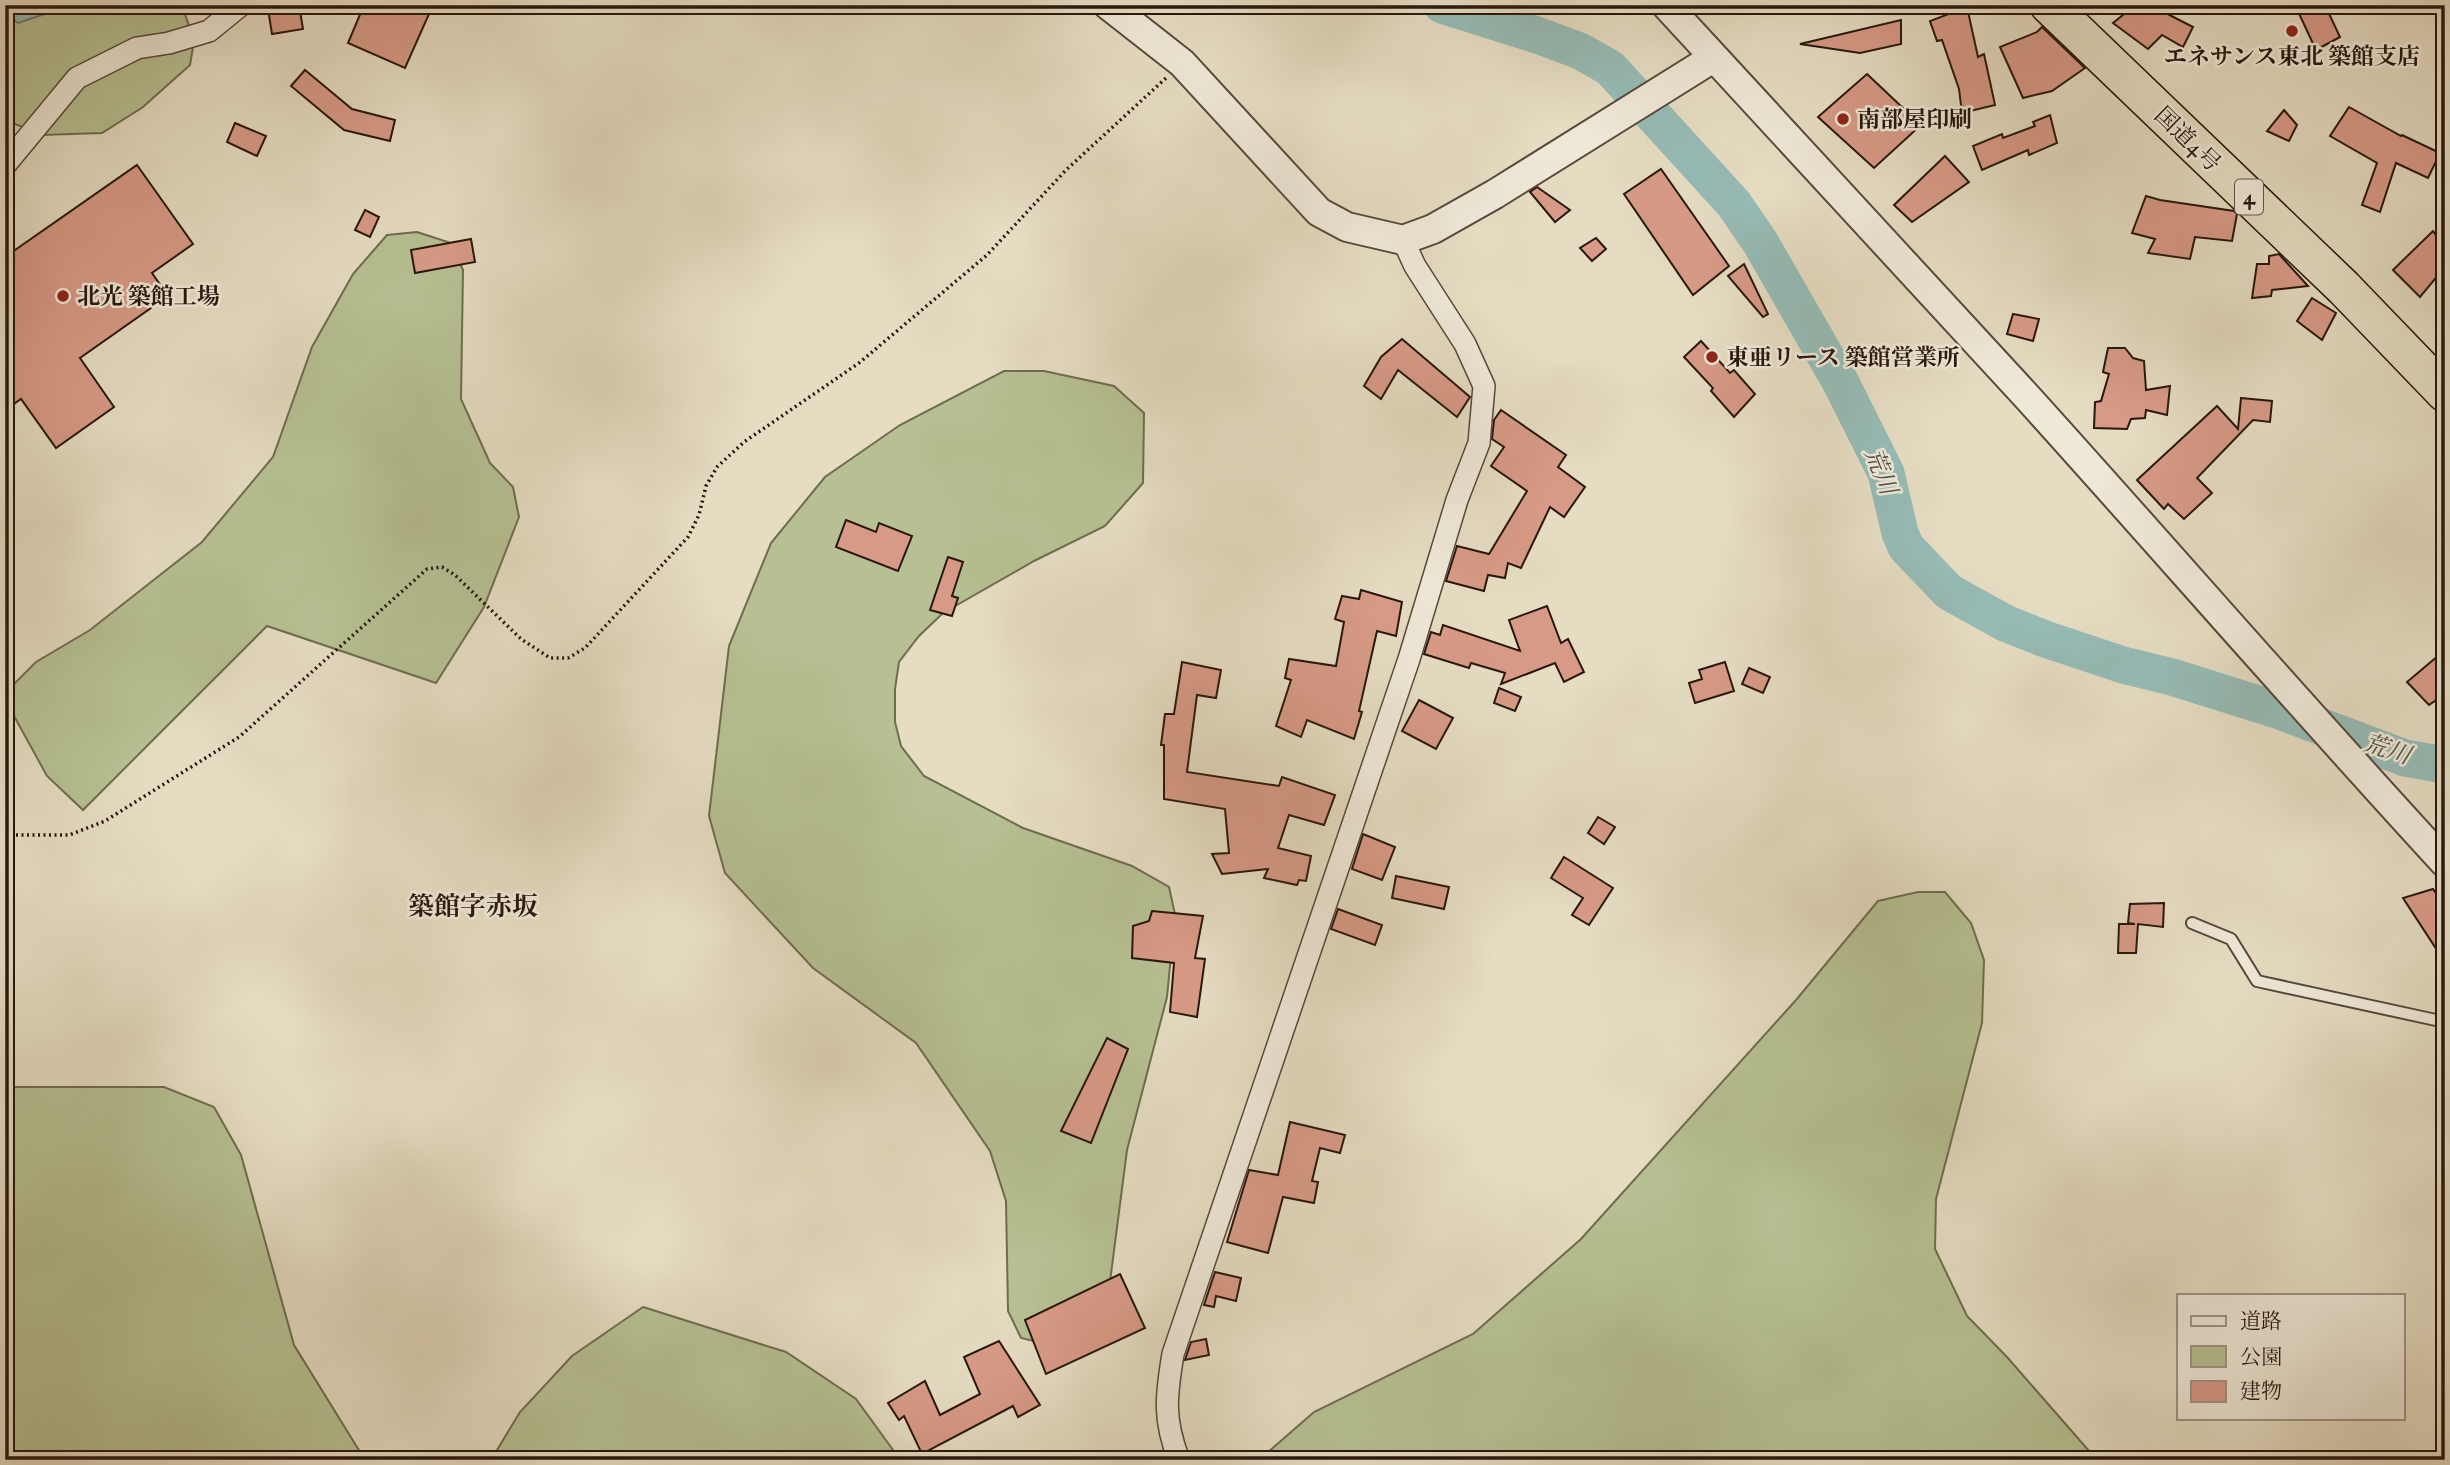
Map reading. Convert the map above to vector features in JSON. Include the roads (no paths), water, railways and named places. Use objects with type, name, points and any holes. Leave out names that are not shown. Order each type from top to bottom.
[{"type":"highway","name":"国道4号","points":[[2049,5],[2344,288],[2445,393]]},
{"type":"street","points":[[5,165],[77,78],[137,48],[169,43],[209,31],[241,5]]},
{"type":"street","points":[[1108,5],[1182,63],[1318,212],[1347,228],[1403,240],[1433,229],[1495,194],[1713,58]]},
{"type":"street","points":[[1666,5],[2029,399],[2304,709],[2445,863]]},
{"type":"street","points":[[1179,1460],[1166,1418],[1166,1394],[1173,1354],[1409,659],[1457,500],[1479,443],[1484,386],[1465,344],[1427,286],[1403,240]]},
{"type":"lane","points":[[2192,923],[2231,939],[2257,981],[2445,1022]]},
{"type":"water","points":[[5,5],[72,5],[18,23],[5,14]]},
{"type":"waterway","name":"荒川","points":[[1442,5],[1580,51],[1610,68],[1734,204],[1760,242],[1841,383],[1886,473],[1900,533],[1906,547],[1949,592],[2005,623],[2045,639],[2277,710],[2405,758],[2445,765]]},
{"type":"place","name":"エネサンス東北 築館支店","points":[[2292,31]]},
{"type":"place","name":"南部屋印刷","points":[[1843,119]]},
{"type":"place","name":"北光 築館工場","points":[[63,296]]},
{"type":"place","name":"東亜リース 築館営業所","points":[[1712,357]]},
{"type":"district","name":"築館字赤坂","points":[[473,906]]}]
